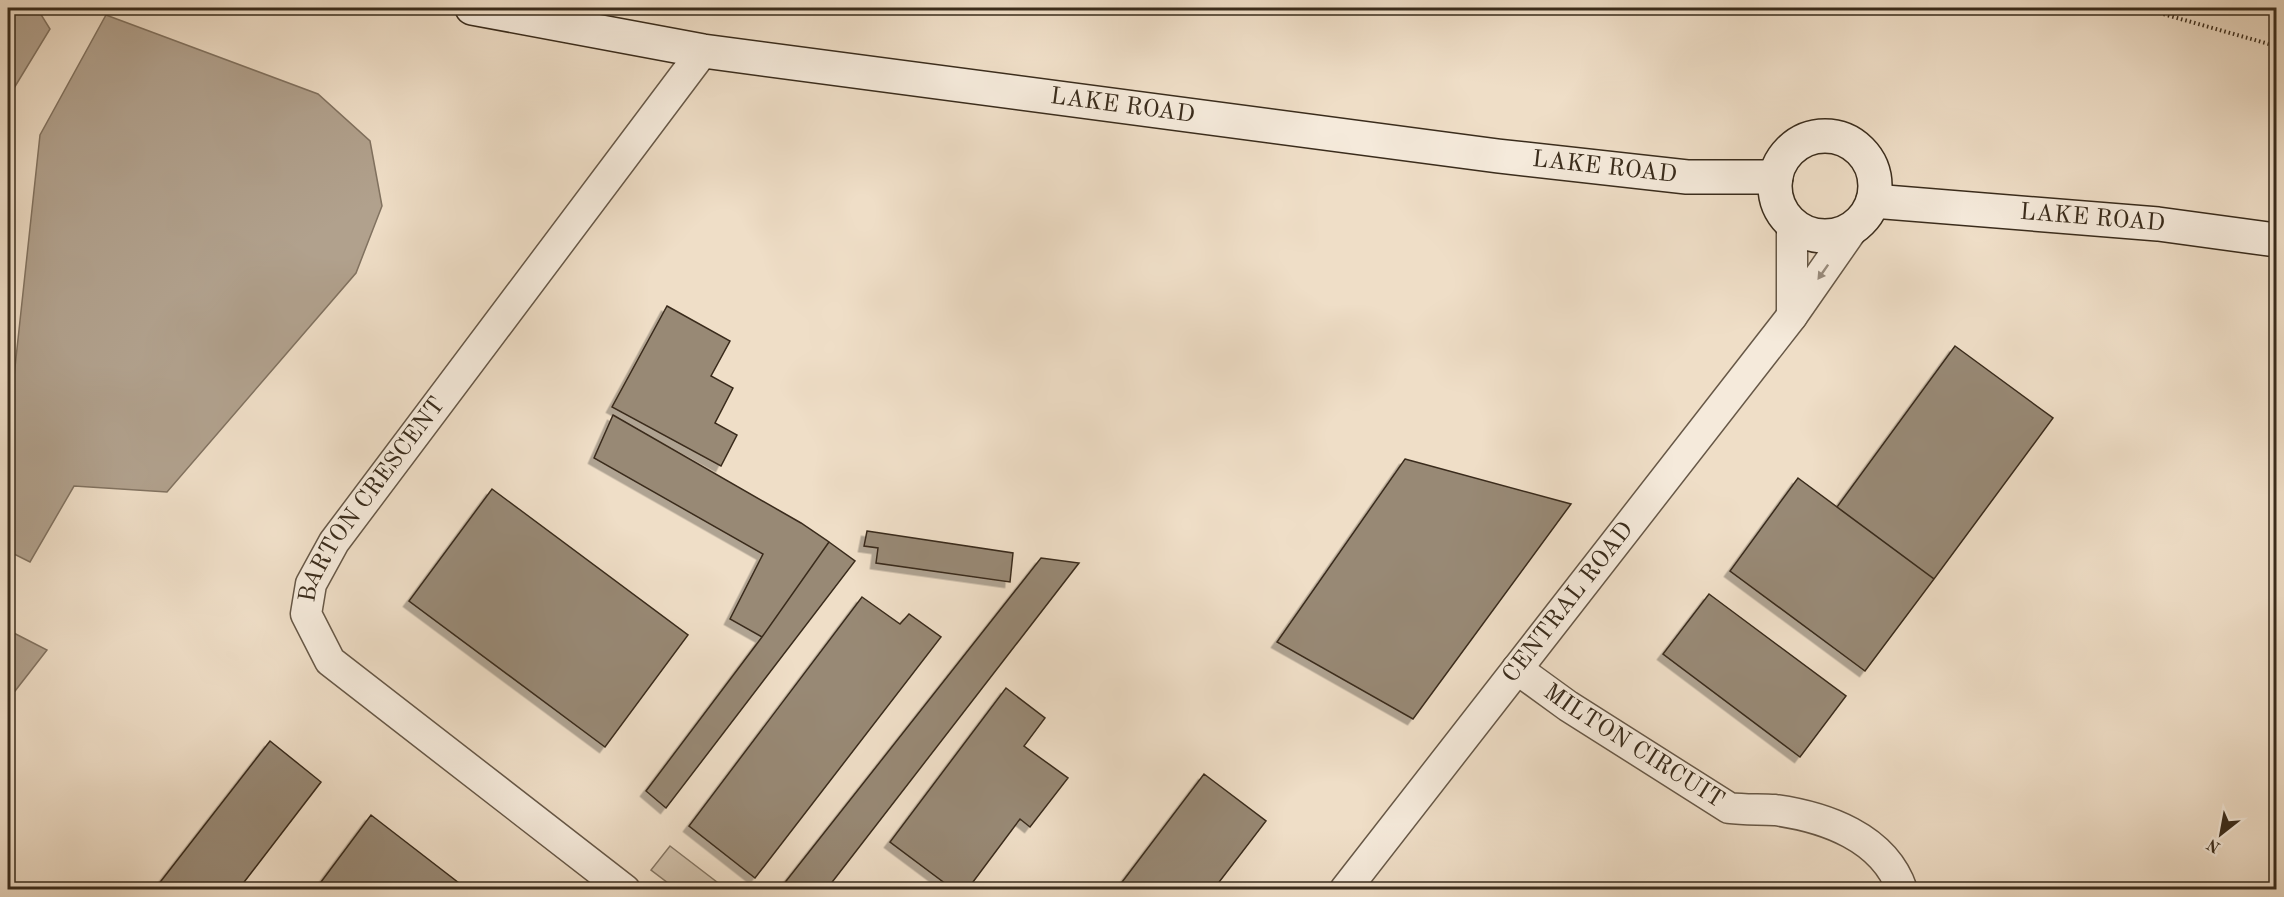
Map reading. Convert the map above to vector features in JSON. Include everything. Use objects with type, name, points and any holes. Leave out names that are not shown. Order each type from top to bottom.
[{"type":"main road","name":"LAKE ROAD","points":[[472,8],[703,51],[1498,156],[1687,177],[1776,177]]},
{"type":"main road","points":[[1821,136],[1837,137],[1852,144],[1864,155],[1873,169],[1876,185],[1873,201],[1866,216],[1854,227],[1839,235],[1822,236],[1806,232],[1792,223],[1781,210],[1776,194],[1776,177],[1781,162],[1791,149],[1805,140],[1821,136]]},
{"type":"main road","name":"LAKE ROAD","points":[[1873,201],[2158,224],[2277,240]]},
{"type":"street","name":"BARTON CRESCENT","points":[[625,890],[330,661],[306,614],[311,584],[334,542],[703,51]]},
{"type":"street","points":[[1792,223],[1792,316]]},
{"type":"street","name":"CENTRAL ROAD","points":[[1345,890],[1792,316],[1854,227]]},
{"type":"street","name":"MILTON CIRCUIT","points":[[1517,669],[1568,706],[1729,808],[1753,811],[1772,810],[1801,815],[1832,824],[1858,836],[1884,857],[1902,890]]},
{"type":"path","points":[[1365,8],[1382,11],[1388,8]]},
{"type":"path","points":[[2142,8],[2277,46]]},
{"type":"shaded area","points":[[8,8],[37,8],[50,29],[8,98]]},
{"type":"shaded area","points":[[106,15],[318,94],[370,141],[382,206],[356,273],[167,492],[74,486],[30,562],[8,551],[8,432],[40,135]]},
{"type":"shaded area","points":[[8,630],[47,650],[8,700]]},
{"type":"shaded area","points":[[670,846],[726,889],[676,889],[651,870]]},
{"type":"building","points":[[667,306],[730,341],[711,376],[733,388],[715,423],[737,435],[721,466],[612,407]]},
{"type":"building","points":[[1955,346],[2053,418],[1934,579],[1837,507]]},
{"type":"building","points":[[613,415],[801,523],[829,542],[762,637],[730,619],[763,554],[594,458]]},
{"type":"building","points":[[1405,459],[1571,504],[1413,719],[1277,642]]},
{"type":"building","points":[[1798,478],[1934,579],[1865,671],[1730,571]]},
{"type":"building","points":[[492,489],[688,635],[605,747],[409,601]]},
{"type":"building","points":[[867,531],[1013,553],[1010,582],[876,563],[878,548],[864,546]]},
{"type":"building","points":[[829,542],[855,561],[666,808],[646,791],[762,637]]},
{"type":"building","points":[[1041,558],[1079,563],[826,890],[779,890]]},
{"type":"building","points":[[1709,594],[1846,696],[1800,757],[1663,654]]},
{"type":"building","points":[[862,597],[900,624],[909,614],[941,637],[755,878],[689,826]]},
{"type":"building","points":[[1006,688],[1045,718],[1024,746],[1068,778],[1030,827],[1020,819],[967,890],[954,890],[890,842]]},
{"type":"building","points":[[270,741],[321,782],[238,890],[154,890]]},
{"type":"building","points":[[1204,774],[1266,821],[1213,890],[1116,890]]},
{"type":"building","points":[[371,815],[468,890],[315,890]]}]
